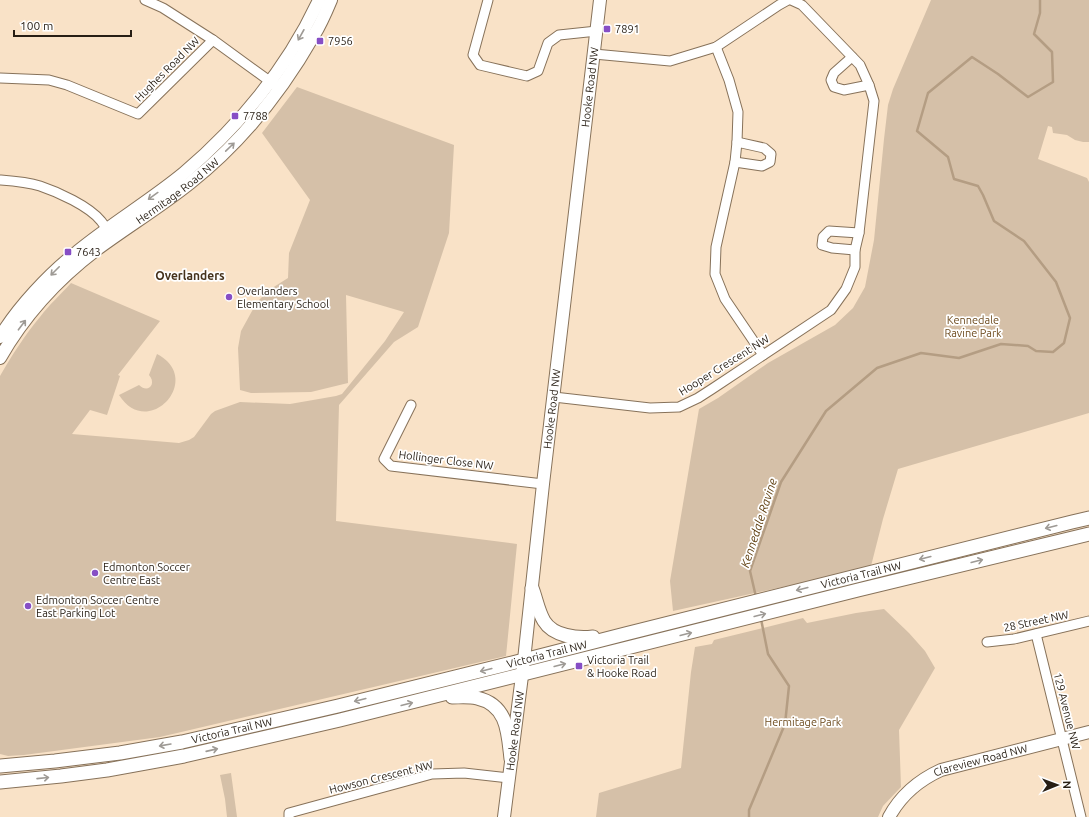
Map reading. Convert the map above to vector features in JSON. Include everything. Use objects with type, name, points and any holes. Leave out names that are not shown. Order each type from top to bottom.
[{"type":"main road","name":"Victoria Trail NW","points":[[0,766],[120,753],[182,742],[330,708],[1089,518]]},
{"type":"main road","name":"Victoria Trail NW","points":[[1,782],[100,771],[184,756],[434,697],[858,590],[1089,534]]},
{"type":"main road","points":[[532,588],[543,620],[552,629],[572,636],[588,638],[625,634]]},
{"type":"main road","points":[[434,697],[477,698],[495,707],[502,716],[507,727],[511,759]]},
{"type":"main road","points":[[182,742],[184,756]]},
{"type":"main road","points":[[0,759],[55,761]]},
{"type":"street","points":[[145,0],[165,4],[275,85]]},
{"type":"street","points":[[488,0],[473,55],[480,65],[527,76],[538,70],[548,43],[559,35],[597,31]]},
{"type":"street","name":"Hooke Road NW","points":[[504,817],[524,660],[543,484],[600,0]]},
{"type":"street","points":[[594,54],[670,61],[716,47],[788,0]]},
{"type":"street","name":"Hooper Crescent NW","points":[[554,397],[650,408],[679,407],[698,398],[831,310],[846,289],[855,267],[855,250],[859,233],[874,101],[870,85],[860,65],[802,5],[791,0]]},
{"type":"street","name":"Hermitage Road NW","points":[[0,337],[19,311],[50,277],[77,252],[168,199],[211,165],[248,128],[272,99],[275,85],[292,72],[315,34],[327,1]]},
{"type":"street","name":"Hughes Road NW","points":[[0,78],[55,81],[138,114],[213,40]]},
{"type":"street","points":[[716,47],[730,80],[738,112],[735,162],[716,247],[715,274],[724,299],[762,355]]},
{"type":"street","points":[[852,57],[834,73],[831,80],[834,87],[844,90],[870,85]]},
{"type":"street","points":[[735,162],[762,166],[770,162],[771,154],[764,148],[737,142]]},
{"type":"street","points":[[0,180],[39,186],[61,194],[80,204],[94,214],[101,220],[110,234]]},
{"type":"street","points":[[855,250],[832,248],[822,245],[823,237],[829,232],[859,233]]},
{"type":"street","name":"Hermitage Road NW","points":[[0,358],[22,325],[52,290],[110,234]]},
{"type":"street","name":"Hollinger Close NW","points":[[411,405],[384,459],[391,466],[543,484]]},
{"type":"street","name":"28 Street NW","points":[[987,642],[1014,639],[1089,621]]},
{"type":"street","name":"129 Avenue NW","points":[[1036,634],[1081,817]]},
{"type":"street","name":"Clareview Road NW","points":[[889,817],[898,802],[906,793],[932,774],[942,770],[1089,732]]},
{"type":"street","name":"Howson Crescent NW","points":[[289,817],[289,813],[432,774],[464,773],[508,778]]},
{"type":"green space","name":"Kennedale Ravine Park","points":[[931,0],[1089,0],[1089,142],[1075,140],[1067,135],[1053,133],[1052,127],[1048,126],[1038,159],[1087,178],[1089,182],[1089,413],[898,469],[871,566],[824,578],[673,611],[670,581],[699,409],[718,398],[768,363],[835,325],[853,308],[865,287],[874,240],[888,105],[893,89]]},
{"type":"green space","points":[[297,87],[454,145],[449,233],[418,327],[394,342],[339,405],[336,521],[517,544],[506,656],[160,737],[24,755],[8,756],[0,754],[0,376],[24,338],[51,304],[71,283],[160,321],[118,375],[120,376],[107,415],[90,410],[72,434],[179,443],[194,437],[211,414],[215,411],[240,402],[290,404],[342,394],[385,341],[404,312],[346,295],[348,383],[311,392],[251,393],[240,390],[238,348],[241,331],[257,302],[269,290],[288,278],[289,253],[310,200],[262,133]]},
{"type":"green space","points":[[157,354],[170,365],[175,377],[174,390],[167,401],[156,409],[144,412],[131,407],[119,395],[139,385],[142,388],[150,387],[152,382],[149,375]]},
{"type":"green space","name":"Hermitage Park","points":[[884,609],[925,651],[935,668],[899,730],[901,787],[883,806],[878,817],[596,817],[599,793],[681,768],[695,647],[712,644],[714,640],[803,618],[807,623]]},
{"type":"green space","points":[[231,773],[237,817],[227,817],[220,775]]},
{"type":"waterway","name":"Kennedale Ravine","points":[[756,597],[750,571],[781,482],[826,411],[877,368],[921,353],[959,358],[1001,344],[1028,346],[1036,351],[1053,352],[1064,343],[1070,318],[1056,282],[1024,241],[994,221],[978,186],[954,179],[948,157],[917,131],[928,93],[972,57],[998,74],[1028,97],[1053,82],[1052,52],[1034,34],[1040,13],[1040,0]]},
{"type":"waterway","name":"Kennedale Ravine","points":[[749,817],[749,810],[785,724],[789,686],[768,654],[761,619]]},
{"type":"place","name":"7891","points":[[607,29]]},
{"type":"place","name":"7956","points":[[320,41]]},
{"type":"place","name":"7788","points":[[235,116]]},
{"type":"place","name":"7643","points":[[68,252]]},
{"type":"place","name":"Overlanders Elementary School","points":[[229,297]]},
{"type":"place","name":"Edmonton Soccer Centre East","points":[[95,573]]},
{"type":"place","name":"Edmonton Soccer Centre East Parking Lot","points":[[28,606]]},
{"type":"place","name":"Victoria Trail & Hooke Road","points":[[579,666]]},
{"type":"district","name":"Overlanders","points":[[190,276]]}]
